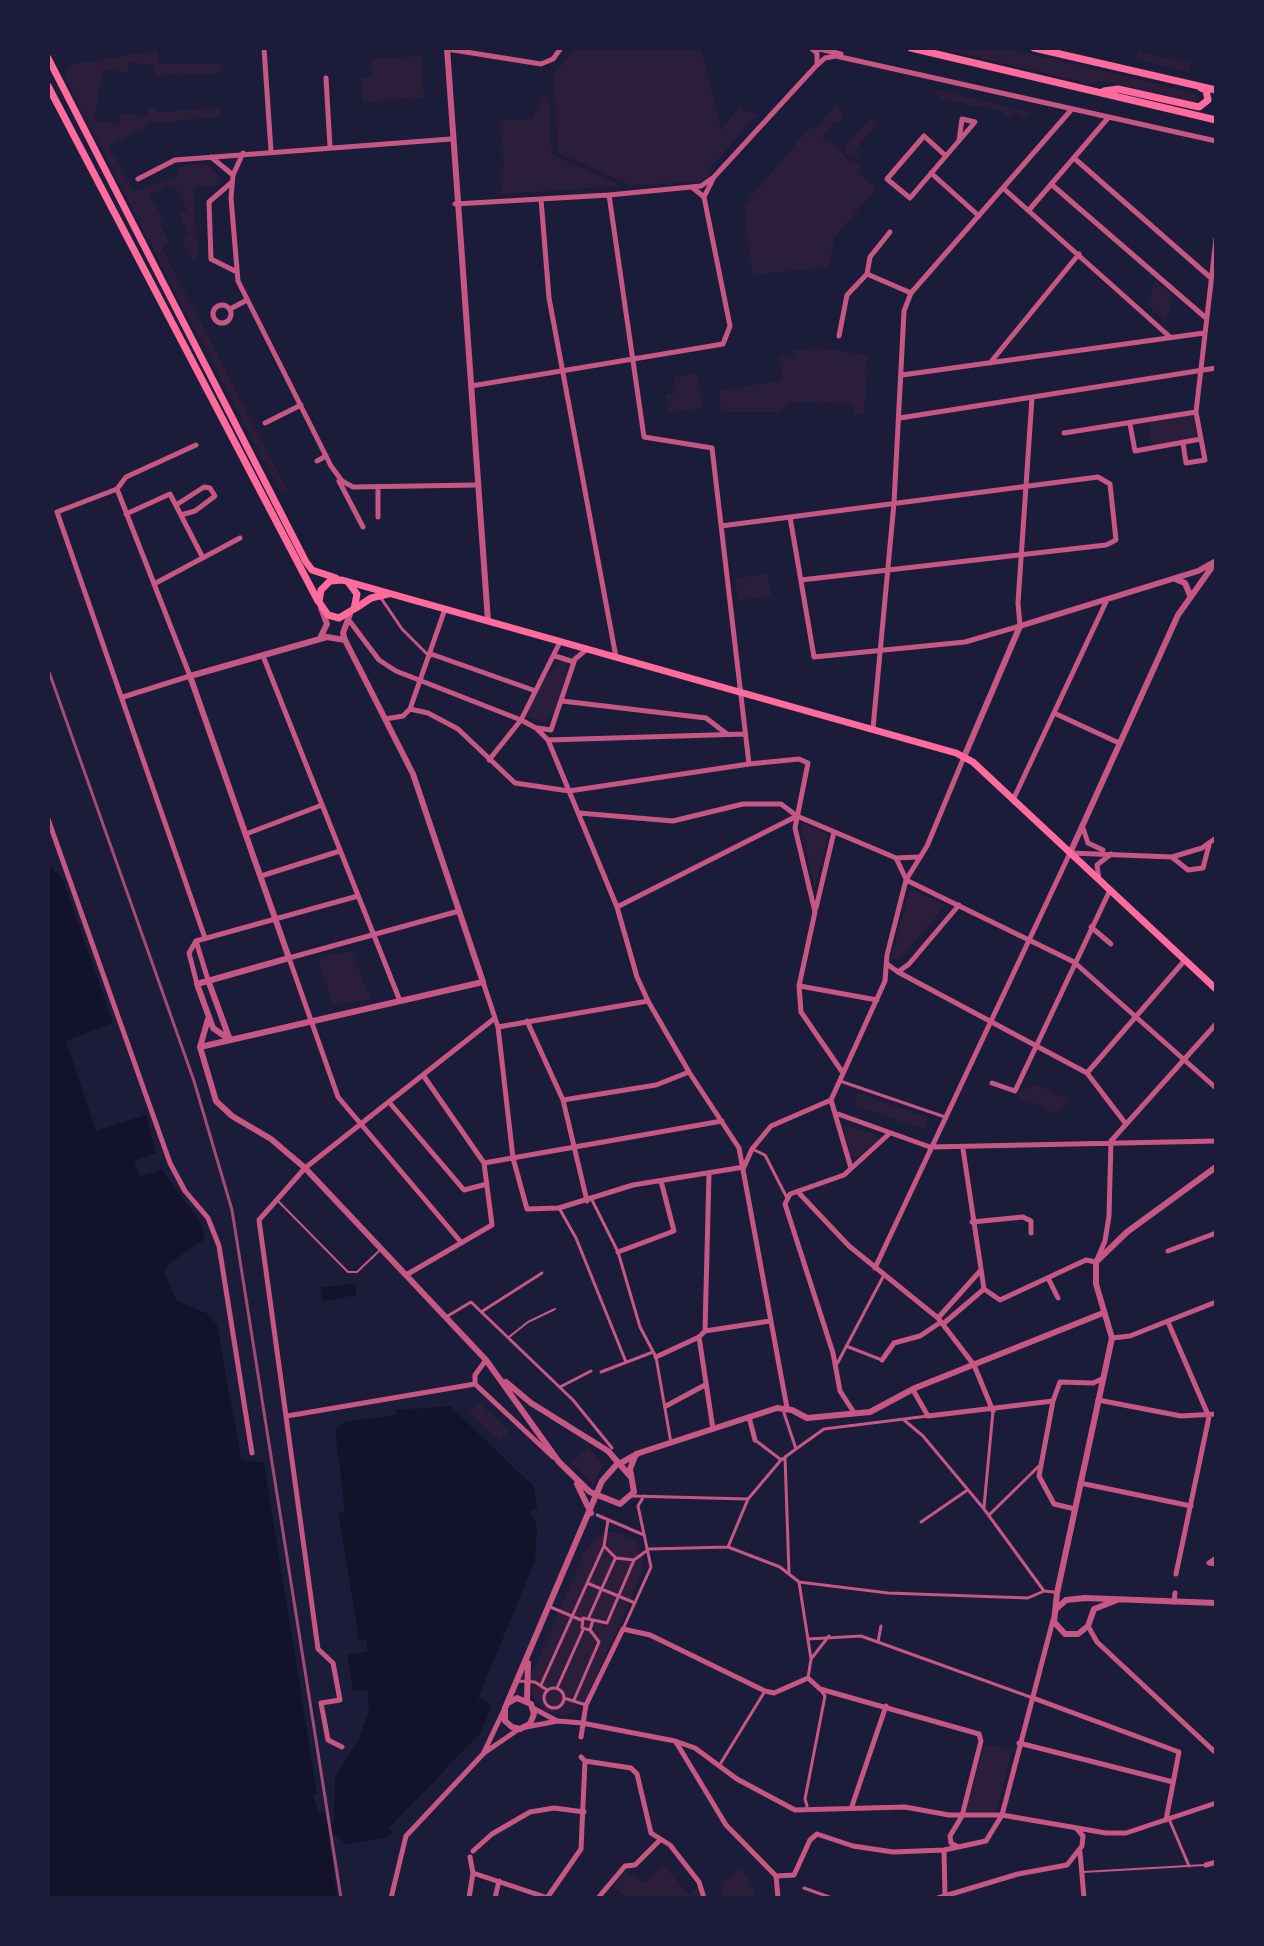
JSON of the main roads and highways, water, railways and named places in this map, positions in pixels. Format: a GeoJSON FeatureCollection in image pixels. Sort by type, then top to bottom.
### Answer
{"type":"FeatureCollection","features":[{"type":"Feature","properties":{"kind":"main road"},"geometry":{"type":"LineString","coordinates":[[911,48],[1216,120]]}},
{"type":"Feature","properties":{"kind":"main road"},"geometry":{"type":"LineString","coordinates":[[1034,48],[1216,90]]}},
{"type":"Feature","properties":{"kind":"main road"},"geometry":{"type":"LineString","coordinates":[[48,58],[306,562],[322,575],[873,728],[964,757],[1216,989]]}},
{"type":"Feature","properties":{"kind":"main road"},"geometry":{"type":"LineString","coordinates":[[48,86],[319,604],[333,618],[351,614],[379,595],[392,594]]}},
{"type":"Feature","properties":{"kind":"main road"},"geometry":{"type":"LineString","coordinates":[[1098,92],[1118,89],[1199,107],[1208,95],[1196,86]]}},
{"type":"Feature","properties":{"kind":"main road"},"geometry":{"type":"LineString","coordinates":[[319,604],[324,584],[345,581]]}},
{"type":"Feature","properties":{"kind":"main road"},"geometry":{"type":"LineString","coordinates":[[345,581],[357,594],[351,614]]}},
{"type":"Feature","properties":{"kind":"railway"},"geometry":{"type":"LineString","coordinates":[[48,669],[194,1081],[232,1210],[341,1898]]}}]}
